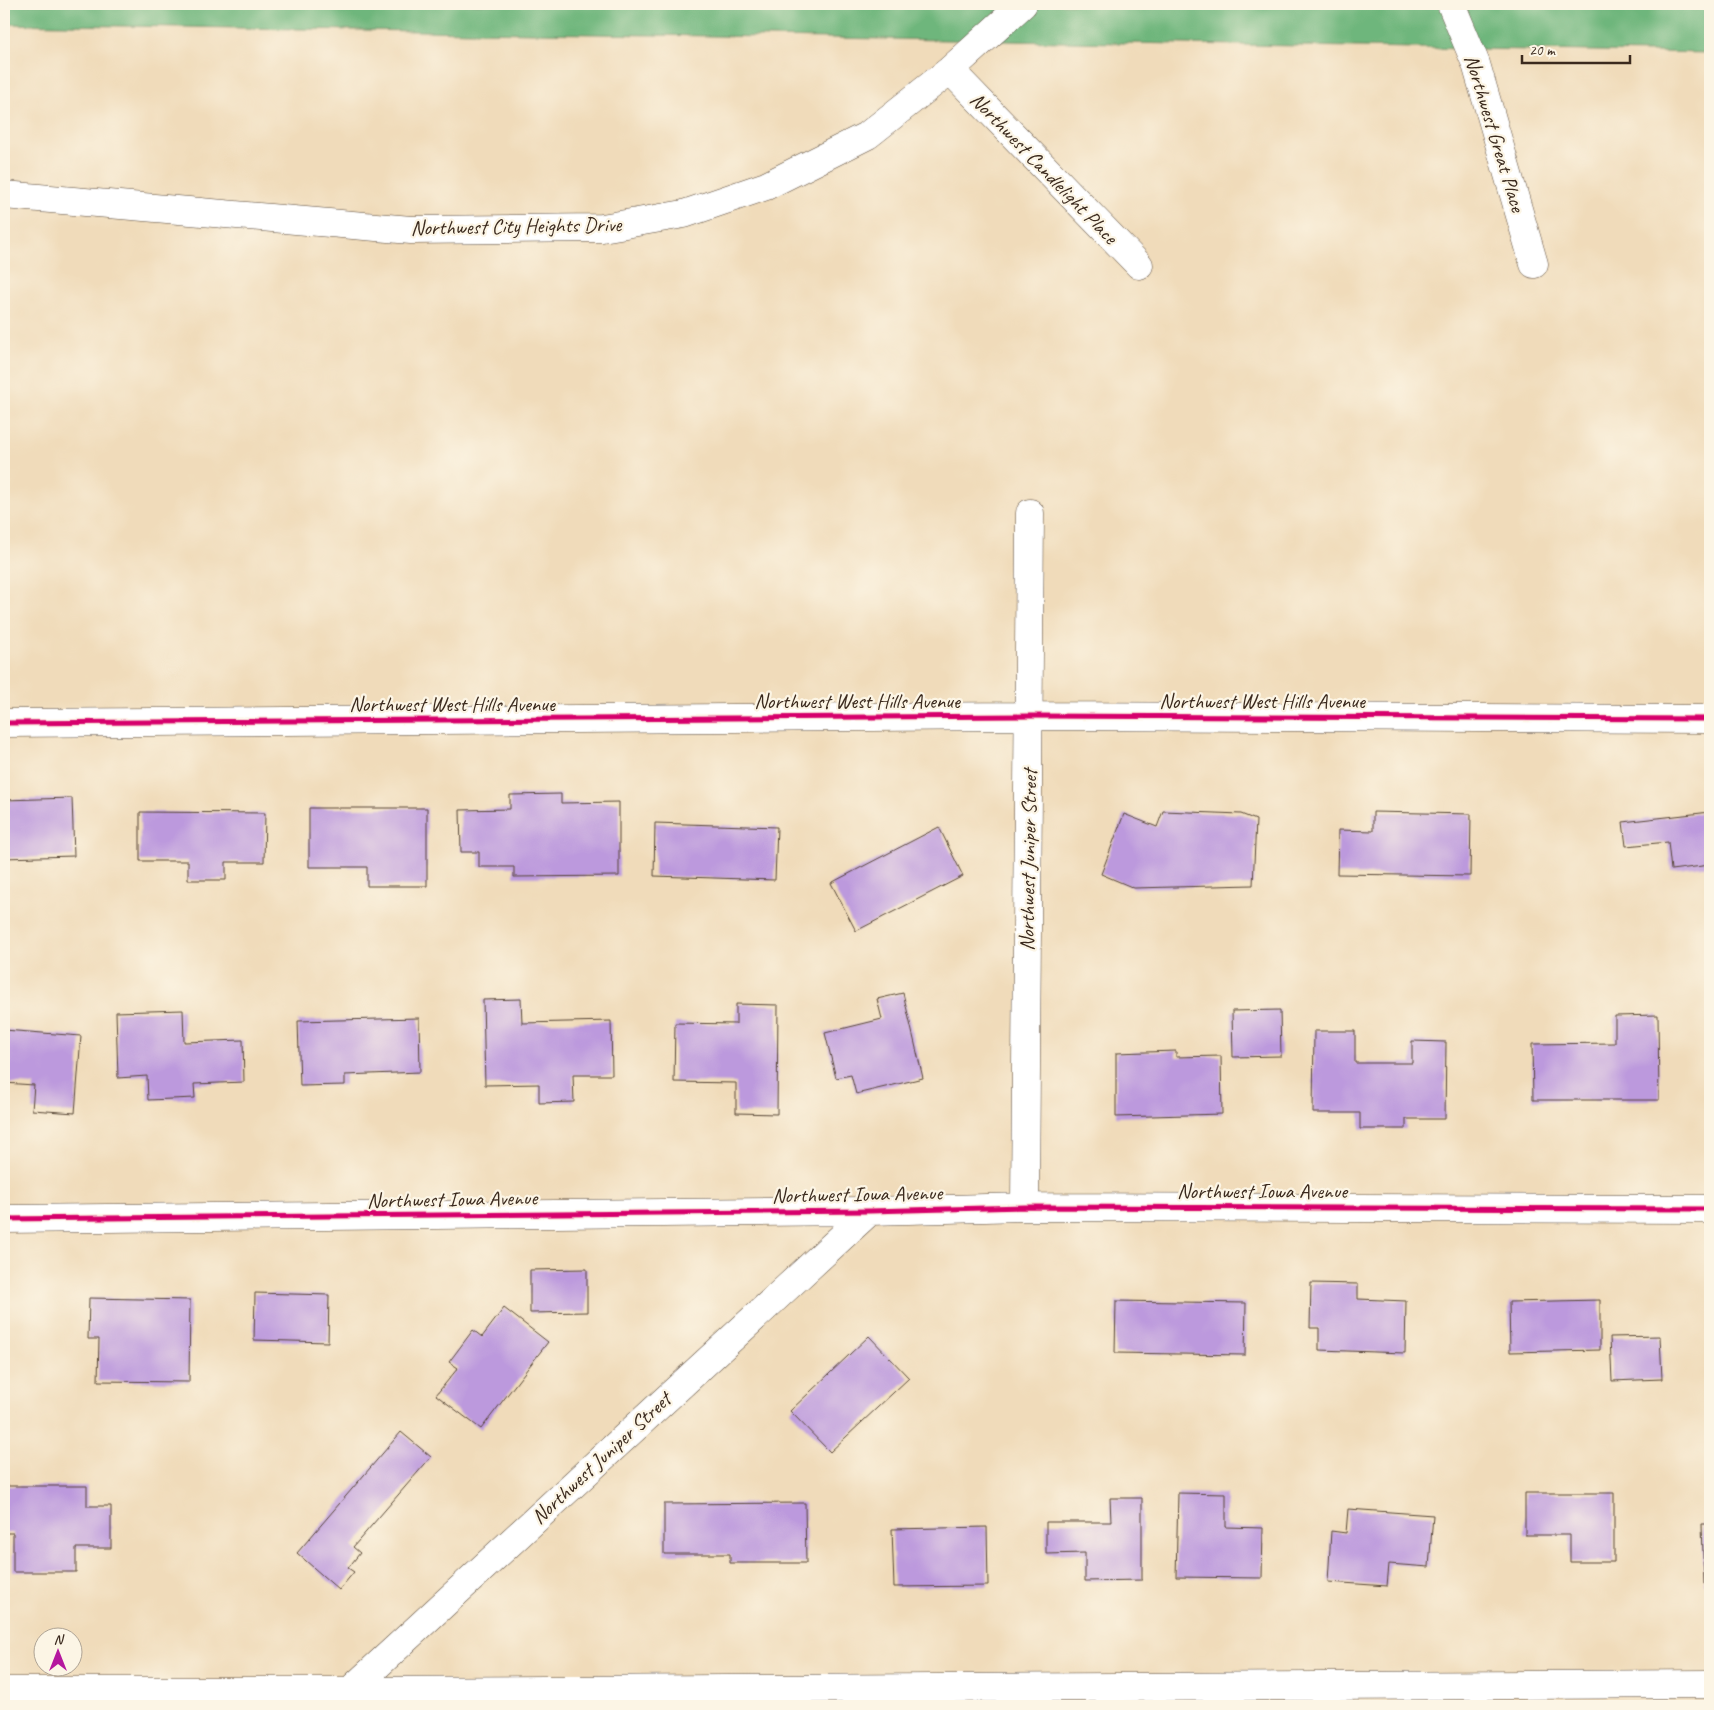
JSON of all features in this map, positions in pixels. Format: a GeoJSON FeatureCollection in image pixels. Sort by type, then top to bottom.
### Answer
{"type":"FeatureCollection","features":[{"type":"Feature","properties":{"kind":"street","name":"Northwest City Heights Drive"},"geometry":{"type":"LineString","coordinates":[[4,195],[411,230],[602,228],[684,214],[766,186],[868,135],[950,70],[1023,4]]}},
{"type":"Feature","properties":{"kind":"street","name":"Northwest Great Place"},"geometry":{"type":"LineString","coordinates":[[1451,4],[1476,64],[1534,264]]}},
{"type":"Feature","properties":{"kind":"street","name":"Northwest Candlelight Place"},"geometry":{"type":"LineString","coordinates":[[950,70],[1139,266]]}},
{"type":"Feature","properties":{"kind":"street","name":"Northwest Juniper Street"},"geometry":{"type":"LineString","coordinates":[[1025,1207],[1030,513]]}},
{"type":"Feature","properties":{"kind":"street","name":"Northwest West Hills Avenue"},"geometry":{"type":"LineString","coordinates":[[4,723],[1029,716],[1710,719]]}},
{"type":"Feature","properties":{"kind":"street","name":"Northwest Iowa Avenue"},"geometry":{"type":"LineString","coordinates":[[4,1219],[870,1211],[1025,1207],[1710,1209]]}},
{"type":"Feature","properties":{"kind":"street","name":"Northwest Juniper Street"},"geometry":{"type":"LineString","coordinates":[[341,1698],[870,1211]]}},
{"type":"Feature","properties":{"kind":"street"},"geometry":{"type":"LineString","coordinates":[[4,1691],[341,1698],[1710,1684]]}},
{"type":"Feature","properties":{"kind":"green space"},"geometry":{"type":"Polygon","coordinates":[[[4,4],[1710,4],[1710,53],[4,24],[4,4]]]}},
{"type":"Feature","properties":{"kind":"building"},"geometry":{"type":"Polygon","coordinates":[[[561,794],[561,803],[619,802],[619,876],[514,877],[514,867],[479,867],[479,852],[461,852],[460,810],[510,809],[510,795],[561,794]]]}},
{"type":"Feature","properties":{"kind":"building"},"geometry":{"type":"Polygon","coordinates":[[[72,798],[74,856],[4,858],[4,800],[72,798]]]}},
{"type":"Feature","properties":{"kind":"building"},"geometry":{"type":"Polygon","coordinates":[[[309,808],[427,808],[427,886],[367,886],[367,867],[309,867],[309,808]]]}},
{"type":"Feature","properties":{"kind":"building"},"geometry":{"type":"Polygon","coordinates":[[[1163,811],[1241,814],[1256,820],[1253,885],[1134,888],[1101,874],[1124,814],[1157,827],[1163,811]]]}},
{"type":"Feature","properties":{"kind":"building"},"geometry":{"type":"Polygon","coordinates":[[[140,812],[265,813],[264,862],[226,862],[226,880],[188,880],[188,861],[140,861],[140,812]]]}},
{"type":"Feature","properties":{"kind":"building"},"geometry":{"type":"Polygon","coordinates":[[[1373,812],[1471,814],[1470,876],[1337,874],[1338,830],[1373,831],[1373,812]]]}},
{"type":"Feature","properties":{"kind":"building"},"geometry":{"type":"Polygon","coordinates":[[[1710,812],[1710,865],[1671,870],[1668,842],[1626,846],[1623,822],[1710,812]]]}},
{"type":"Feature","properties":{"kind":"building"},"geometry":{"type":"Polygon","coordinates":[[[655,823],[777,827],[775,880],[654,876],[655,823]]]}},
{"type":"Feature","properties":{"kind":"building"},"geometry":{"type":"Polygon","coordinates":[[[939,827],[963,876],[856,931],[831,883],[939,827]]]}},
{"type":"Feature","properties":{"kind":"building"},"geometry":{"type":"Polygon","coordinates":[[[903,993],[923,1078],[856,1094],[851,1075],[836,1078],[825,1033],[882,1019],[877,999],[903,993]]]}},
{"type":"Feature","properties":{"kind":"building"},"geometry":{"type":"Polygon","coordinates":[[[521,999],[522,1023],[611,1021],[612,1075],[573,1075],[574,1102],[539,1103],[539,1084],[485,1085],[483,1000],[521,999]]]}},
{"type":"Feature","properties":{"kind":"building"},"geometry":{"type":"Polygon","coordinates":[[[736,1004],[778,1005],[777,1114],[736,1113],[736,1083],[674,1082],[675,1023],[736,1024],[736,1004]]]}},
{"type":"Feature","properties":{"kind":"building"},"geometry":{"type":"Polygon","coordinates":[[[183,1010],[184,1042],[243,1040],[244,1082],[194,1084],[195,1098],[148,1100],[147,1076],[118,1078],[116,1012],[183,1010]]]}},
{"type":"Feature","properties":{"kind":"building"},"geometry":{"type":"Polygon","coordinates":[[[1280,1010],[1281,1056],[1233,1057],[1232,1011],[1280,1010]]]}},
{"type":"Feature","properties":{"kind":"building"},"geometry":{"type":"Polygon","coordinates":[[[1658,1015],[1659,1100],[1533,1100],[1532,1044],[1615,1043],[1615,1016],[1658,1015]]]}},
{"type":"Feature","properties":{"kind":"building"},"geometry":{"type":"Polygon","coordinates":[[[419,1018],[420,1072],[345,1075],[345,1085],[300,1086],[298,1021],[419,1018]]]}},
{"type":"Feature","properties":{"kind":"building"},"geometry":{"type":"Polygon","coordinates":[[[4,1030],[81,1036],[75,1113],[32,1110],[34,1085],[4,1083],[4,1030]]]}},
{"type":"Feature","properties":{"kind":"building"},"geometry":{"type":"Polygon","coordinates":[[[1314,1031],[1355,1031],[1355,1063],[1412,1063],[1412,1041],[1446,1042],[1445,1119],[1406,1119],[1406,1129],[1360,1129],[1360,1113],[1313,1113],[1314,1031]]]}},
{"type":"Feature","properties":{"kind":"building"},"geometry":{"type":"Polygon","coordinates":[[[1176,1051],[1176,1057],[1221,1056],[1222,1114],[1116,1117],[1116,1053],[1176,1051]]]}},
{"type":"Feature","properties":{"kind":"building"},"geometry":{"type":"Polygon","coordinates":[[[587,1269],[587,1312],[530,1313],[530,1270],[587,1269]]]}},
{"type":"Feature","properties":{"kind":"building"},"geometry":{"type":"Polygon","coordinates":[[[1311,1283],[1358,1284],[1358,1299],[1406,1301],[1405,1353],[1319,1350],[1319,1328],[1310,1328],[1311,1283]]]}},
{"type":"Feature","properties":{"kind":"building"},"geometry":{"type":"Polygon","coordinates":[[[255,1293],[329,1295],[328,1342],[254,1340],[255,1293]]]}},
{"type":"Feature","properties":{"kind":"building"},"geometry":{"type":"Polygon","coordinates":[[[89,1298],[190,1300],[189,1382],[98,1381],[99,1339],[88,1339],[89,1298]]]}},
{"type":"Feature","properties":{"kind":"building"},"geometry":{"type":"Polygon","coordinates":[[[1600,1300],[1600,1350],[1510,1352],[1509,1302],[1600,1300]]]}},
{"type":"Feature","properties":{"kind":"building"},"geometry":{"type":"Polygon","coordinates":[[[1116,1301],[1246,1303],[1245,1355],[1115,1353],[1116,1301]]]}},
{"type":"Feature","properties":{"kind":"building"},"geometry":{"type":"Polygon","coordinates":[[[504,1308],[548,1342],[481,1429],[436,1395],[458,1368],[449,1362],[473,1330],[482,1337],[504,1308]]]}},
{"type":"Feature","properties":{"kind":"building"},"geometry":{"type":"Polygon","coordinates":[[[869,1336],[909,1378],[830,1452],[790,1411],[869,1336]]]}},
{"type":"Feature","properties":{"kind":"building"},"geometry":{"type":"Polygon","coordinates":[[[1660,1336],[1662,1379],[1612,1381],[1610,1337],[1660,1336]]]}},
{"type":"Feature","properties":{"kind":"building"},"geometry":{"type":"Polygon","coordinates":[[[401,1432],[431,1457],[353,1547],[360,1553],[348,1568],[354,1572],[339,1590],[297,1553],[401,1432]]]}},
{"type":"Feature","properties":{"kind":"building"},"geometry":{"type":"Polygon","coordinates":[[[4,1486],[87,1486],[87,1506],[111,1506],[111,1548],[76,1548],[76,1572],[13,1572],[13,1533],[4,1533],[4,1486]]]}},
{"type":"Feature","properties":{"kind":"building"},"geometry":{"type":"Polygon","coordinates":[[[1178,1493],[1226,1494],[1226,1527],[1263,1528],[1262,1578],[1176,1577],[1178,1493]]]}},
{"type":"Feature","properties":{"kind":"building"},"geometry":{"type":"Polygon","coordinates":[[[1525,1493],[1614,1493],[1614,1562],[1570,1562],[1570,1535],[1525,1535],[1525,1493]]]}},
{"type":"Feature","properties":{"kind":"building"},"geometry":{"type":"Polygon","coordinates":[[[1110,1498],[1142,1498],[1142,1580],[1085,1581],[1085,1553],[1046,1554],[1046,1522],[1111,1522],[1110,1498]]]}},
{"type":"Feature","properties":{"kind":"building"},"geometry":{"type":"Polygon","coordinates":[[[805,1503],[806,1563],[730,1563],[730,1554],[664,1554],[664,1504],[805,1503]]]}},
{"type":"Feature","properties":{"kind":"building"},"geometry":{"type":"Polygon","coordinates":[[[1348,1509],[1433,1515],[1429,1567],[1389,1564],[1387,1586],[1328,1582],[1331,1531],[1346,1533],[1348,1509]]]}},
{"type":"Feature","properties":{"kind":"building"},"geometry":{"type":"Polygon","coordinates":[[[1702,1524],[1710,1524],[1710,1584],[1704,1584],[1702,1524]]]}},
{"type":"Feature","properties":{"kind":"building"},"geometry":{"type":"Polygon","coordinates":[[[987,1527],[988,1586],[894,1587],[892,1529],[987,1527]]]}},
{"type":"Feature","properties":{"kind":"cycle path"},"geometry":{"type":"LineString","coordinates":[[4,723],[1029,716],[1710,719]]}},
{"type":"Feature","properties":{"kind":"cycle path"},"geometry":{"type":"LineString","coordinates":[[4,1219],[870,1211],[1025,1207],[1710,1209]]}}]}
